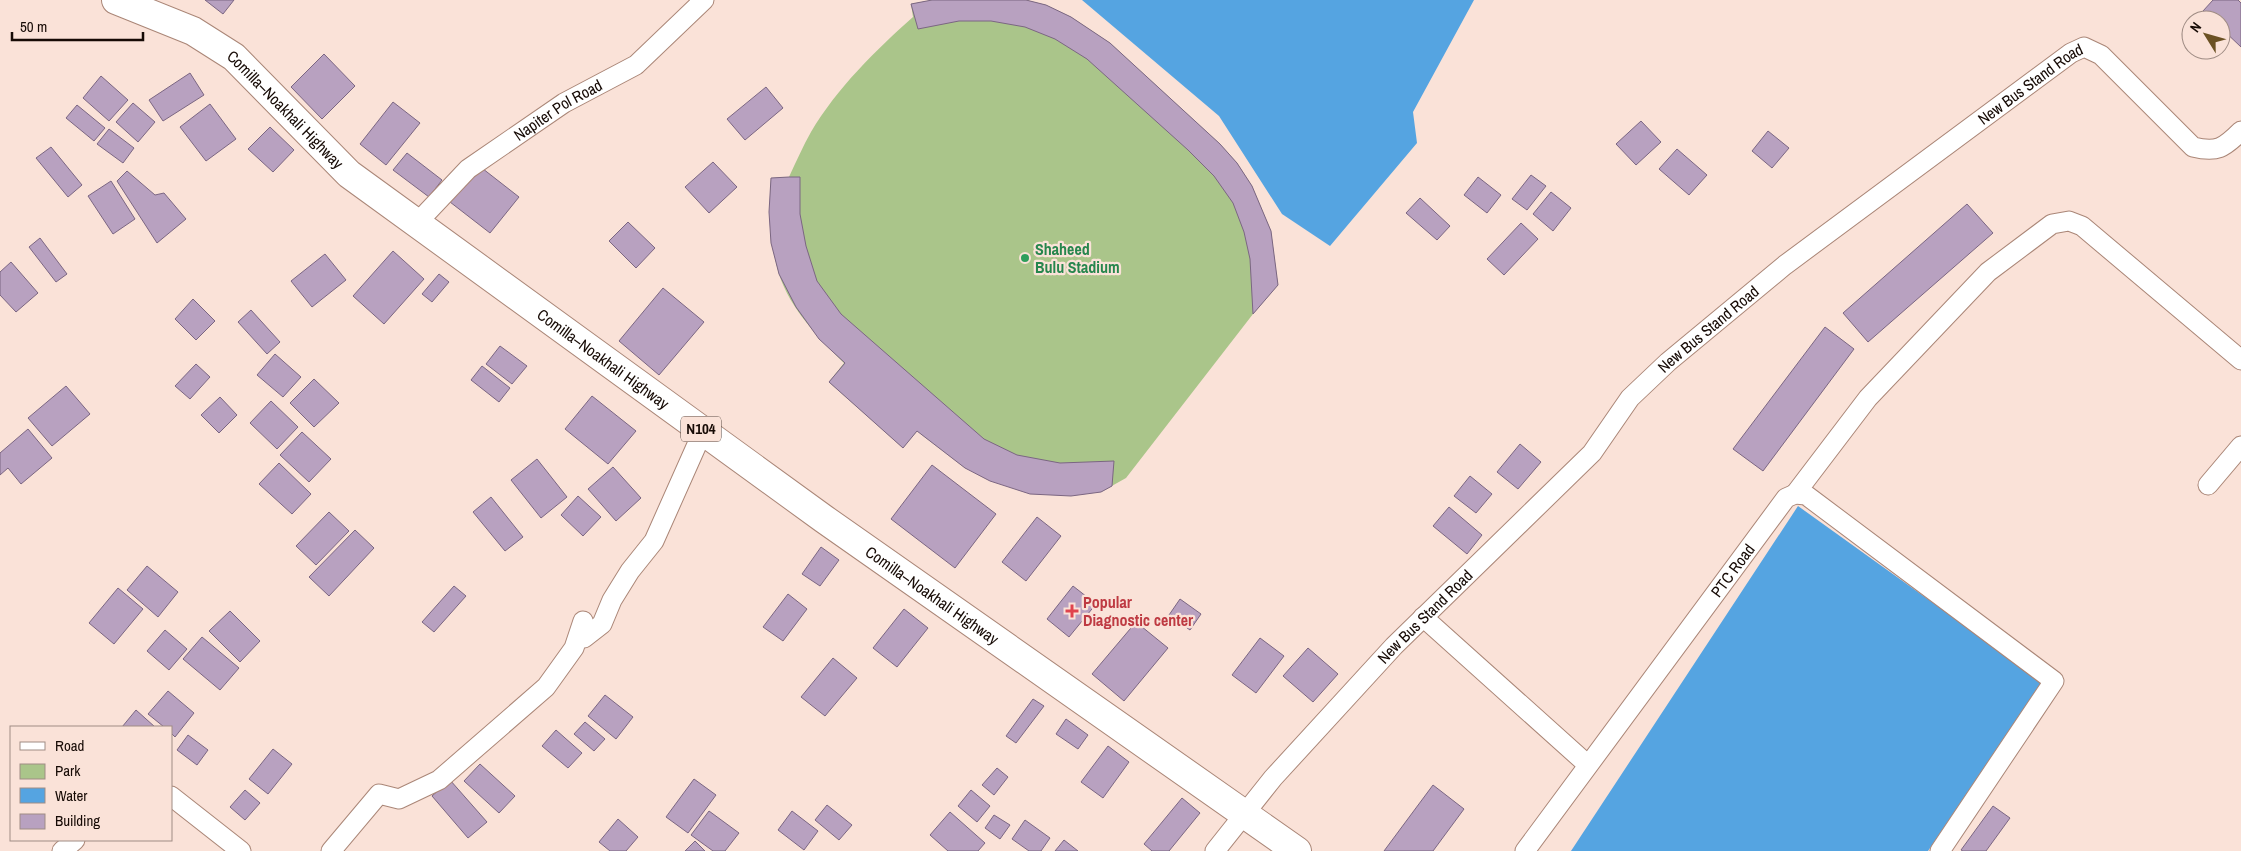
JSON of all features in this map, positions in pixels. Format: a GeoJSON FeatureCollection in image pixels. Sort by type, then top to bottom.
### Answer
{"type":"FeatureCollection","features":[{"type":"Feature","properties":{"kind":"highway","name":"Comilla–Noakhali Highway"},"geometry":{"type":"LineString","coordinates":[[116,0],[193,31],[234,57],[349,174],[840,530],[1297,851]]}},
{"type":"Feature","properties":{"kind":"street","name":"Napiter Pol Road"},"geometry":{"type":"LineString","coordinates":[[416,223],[468,169],[564,103],[636,64],[704,0]]}},
{"type":"Feature","properties":{"kind":"street","name":"New Bus Stand Road"},"geometry":{"type":"LineString","coordinates":[[1215,851],[1273,778],[1394,646],[1592,453],[1630,398],[1668,362],[1784,266],[2071,53],[2084,47],[2101,55],[2193,146],[2206,150],[2226,146],[2241,131]]}},
{"type":"Feature","properties":{"kind":"street","name":"PTC Road"},"geometry":{"type":"LineString","coordinates":[[1525,851],[1786,498],[1795,494],[1868,398],[1982,279],[2052,224],[2069,221],[2082,226],[2241,360]]}},
{"type":"Feature","properties":{"kind":"street"},"geometry":{"type":"LineString","coordinates":[[331,851],[379,794],[400,799],[439,780],[546,687],[574,648],[583,622],[584,638],[602,624],[612,600],[630,571],[654,541],[703,431]]}},
{"type":"Feature","properties":{"kind":"street"},"geometry":{"type":"LineString","coordinates":[[2208,485],[2241,446]]}},
{"type":"Feature","properties":{"kind":"street"},"geometry":{"type":"LineString","coordinates":[[1795,494],[1806,495],[1997,636],[2054,681],[1940,851]]}},
{"type":"Feature","properties":{"kind":"street"},"geometry":{"type":"LineString","coordinates":[[1423,618],[1588,765]]}},
{"type":"Feature","properties":{"kind":"street"},"geometry":{"type":"LineString","coordinates":[[172,797],[241,851]]}},
{"type":"Feature","properties":{"kind":"street"},"geometry":{"type":"LineString","coordinates":[[62,851],[74,841]]}},
{"type":"Feature","properties":{"kind":"green space","name":"Shaheed Bulu Stadium"},"geometry":{"type":"Polygon","coordinates":[[[932,0],[1026,0],[1046,5],[1071,17],[1110,43],[1220,144],[1237,163],[1252,186],[1271,231],[1278,285],[1253,314],[1126,478],[1101,492],[965,468],[917,431],[903,448],[829,382],[844,363],[806,322],[790,299],[779,274],[771,226],[771,178],[789,177],[811,132],[833,100],[871,56],[913,17],[911,4],[932,0]]]}},
{"type":"Feature","properties":{"kind":"water"},"geometry":{"type":"Polygon","coordinates":[[[1082,0],[1474,0],[1413,112],[1417,143],[1330,246],[1282,214],[1219,116],[1082,0]]]}},
{"type":"Feature","properties":{"kind":"water"},"geometry":{"type":"Polygon","coordinates":[[[1798,506],[2042,681],[1928,851],[1571,851],[1798,506]]]}},
{"type":"Feature","properties":{"kind":"building"},"geometry":{"type":"Polygon","coordinates":[[[205,0],[234,0],[223,14],[205,0]]]}},
{"type":"Feature","properties":{"kind":"building"},"geometry":{"type":"Polygon","coordinates":[[[932,0],[1026,0],[1046,5],[1071,17],[1110,43],[1220,144],[1237,163],[1252,186],[1271,231],[1278,285],[1253,314],[1250,259],[1244,232],[1233,203],[1214,176],[1188,150],[1087,59],[1055,39],[1025,27],[991,21],[959,21],[918,29],[911,4],[932,0]]]}},
{"type":"Feature","properties":{"kind":"building"},"geometry":{"type":"Polygon","coordinates":[[[2213,0],[2238,0],[2241,3],[2241,47],[2231,38],[2231,10],[2204,10],[2213,0]]]}},
{"type":"Feature","properties":{"kind":"building"},"geometry":{"type":"Polygon","coordinates":[[[324,54],[355,86],[322,119],[291,87],[324,54]]]}},
{"type":"Feature","properties":{"kind":"building"},"geometry":{"type":"Polygon","coordinates":[[[190,73],[204,95],[163,121],[149,100],[190,73]]]}},
{"type":"Feature","properties":{"kind":"building"},"geometry":{"type":"Polygon","coordinates":[[[101,76],[128,100],[109,121],[83,98],[101,76]]]}},
{"type":"Feature","properties":{"kind":"building"},"geometry":{"type":"Polygon","coordinates":[[[766,87],[783,108],[745,140],[727,119],[766,87]]]}},
{"type":"Feature","properties":{"kind":"building"},"geometry":{"type":"Polygon","coordinates":[[[393,102],[420,123],[386,165],[360,144],[393,102]]]}},
{"type":"Feature","properties":{"kind":"building"},"geometry":{"type":"Polygon","coordinates":[[[133,103],[155,122],[138,142],[116,122],[133,103]]]}},
{"type":"Feature","properties":{"kind":"building"},"geometry":{"type":"Polygon","coordinates":[[[210,104],[236,139],[206,161],[180,127],[210,104]]]}},
{"type":"Feature","properties":{"kind":"building"},"geometry":{"type":"Polygon","coordinates":[[[77,105],[105,128],[94,141],[66,118],[77,105]]]}},
{"type":"Feature","properties":{"kind":"building"},"geometry":{"type":"Polygon","coordinates":[[[1641,121],[1661,142],[1636,165],[1616,144],[1641,121]]]}},
{"type":"Feature","properties":{"kind":"building"},"geometry":{"type":"Polygon","coordinates":[[[270,127],[294,150],[273,172],[248,149],[270,127]]]}},
{"type":"Feature","properties":{"kind":"building"},"geometry":{"type":"Polygon","coordinates":[[[109,129],[134,148],[123,163],[97,144],[109,129]]]}},
{"type":"Feature","properties":{"kind":"building"},"geometry":{"type":"Polygon","coordinates":[[[1768,131],[1789,148],[1772,168],[1752,151],[1768,131]]]}},
{"type":"Feature","properties":{"kind":"building"},"geometry":{"type":"Polygon","coordinates":[[[51,147],[82,185],[68,197],[36,158],[51,147]]]}},
{"type":"Feature","properties":{"kind":"building"},"geometry":{"type":"Polygon","coordinates":[[[1677,149],[1707,175],[1689,195],[1659,169],[1677,149]]]}},
{"type":"Feature","properties":{"kind":"building"},"geometry":{"type":"Polygon","coordinates":[[[407,153],[442,180],[429,197],[393,170],[407,153]]]}},
{"type":"Feature","properties":{"kind":"building"},"geometry":{"type":"Polygon","coordinates":[[[713,162],[737,187],[709,213],[685,187],[713,162]]]}},
{"type":"Feature","properties":{"kind":"building"},"geometry":{"type":"Polygon","coordinates":[[[478,165],[519,197],[490,233],[450,202],[478,165]]]}},
{"type":"Feature","properties":{"kind":"building"},"geometry":{"type":"Polygon","coordinates":[[[127,171],[155,195],[164,193],[186,219],[157,243],[117,181],[127,171]]]}},
{"type":"Feature","properties":{"kind":"building"},"geometry":{"type":"Polygon","coordinates":[[[1531,175],[1546,186],[1527,210],[1512,199],[1531,175]]]}},
{"type":"Feature","properties":{"kind":"building"},"geometry":{"type":"Polygon","coordinates":[[[800,177],[800,214],[806,246],[817,281],[841,314],[984,439],[1017,455],[1060,463],[1114,461],[1112,486],[1101,492],[1071,496],[1030,494],[990,481],[965,468],[917,431],[903,448],[829,382],[845,363],[819,339],[796,307],[779,274],[771,243],[769,212],[771,178],[800,177]]]}},
{"type":"Feature","properties":{"kind":"building"},"geometry":{"type":"Polygon","coordinates":[[[1478,177],[1501,195],[1487,213],[1464,195],[1478,177]]]}},
{"type":"Feature","properties":{"kind":"building"},"geometry":{"type":"Polygon","coordinates":[[[111,181],[135,219],[113,234],[88,196],[111,181]]]}},
{"type":"Feature","properties":{"kind":"building"},"geometry":{"type":"Polygon","coordinates":[[[1551,192],[1571,208],[1553,231],[1533,214],[1551,192]]]}},
{"type":"Feature","properties":{"kind":"building"},"geometry":{"type":"Polygon","coordinates":[[[1420,198],[1450,226],[1437,240],[1406,213],[1420,198]]]}},
{"type":"Feature","properties":{"kind":"building"},"geometry":{"type":"Polygon","coordinates":[[[1967,204],[1993,233],[1868,342],[1843,313],[1967,204]]]}},
{"type":"Feature","properties":{"kind":"building"},"geometry":{"type":"Polygon","coordinates":[[[628,222],[655,248],[636,268],[609,241],[628,222]]]}},
{"type":"Feature","properties":{"kind":"building"},"geometry":{"type":"Polygon","coordinates":[[[1521,223],[1538,239],[1504,275],[1487,259],[1521,223]]]}},
{"type":"Feature","properties":{"kind":"building"},"geometry":{"type":"Polygon","coordinates":[[[40,238],[67,274],[56,282],[29,247],[40,238]]]}},
{"type":"Feature","properties":{"kind":"building"},"geometry":{"type":"Polygon","coordinates":[[[393,251],[424,279],[384,324],[353,296],[393,251]]]}},
{"type":"Feature","properties":{"kind":"building"},"geometry":{"type":"Polygon","coordinates":[[[325,254],[346,280],[312,307],[291,281],[325,254]]]}},
{"type":"Feature","properties":{"kind":"building"},"geometry":{"type":"Polygon","coordinates":[[[11,262],[38,293],[16,312],[0,295],[0,272],[11,262]]]}},
{"type":"Feature","properties":{"kind":"building"},"geometry":{"type":"Polygon","coordinates":[[[439,274],[449,282],[432,302],[422,294],[439,274]]]}},
{"type":"Feature","properties":{"kind":"building"},"geometry":{"type":"Polygon","coordinates":[[[663,288],[704,322],[659,375],[619,341],[663,288]]]}},
{"type":"Feature","properties":{"kind":"building"},"geometry":{"type":"Polygon","coordinates":[[[193,299],[215,321],[196,340],[175,319],[193,299]]]}},
{"type":"Feature","properties":{"kind":"building"},"geometry":{"type":"Polygon","coordinates":[[[251,310],[280,342],[267,354],[238,322],[251,310]]]}},
{"type":"Feature","properties":{"kind":"building"},"geometry":{"type":"Polygon","coordinates":[[[1825,327],[1854,349],[1763,471],[1733,449],[1825,327]]]}},
{"type":"Feature","properties":{"kind":"building"},"geometry":{"type":"Polygon","coordinates":[[[500,346],[527,366],[512,384],[486,364],[500,346]]]}},
{"type":"Feature","properties":{"kind":"building"},"geometry":{"type":"Polygon","coordinates":[[[275,354],[301,377],[283,397],[257,375],[275,354]]]}},
{"type":"Feature","properties":{"kind":"building"},"geometry":{"type":"Polygon","coordinates":[[[196,364],[210,377],[190,399],[175,386],[196,364]]]}},
{"type":"Feature","properties":{"kind":"building"},"geometry":{"type":"Polygon","coordinates":[[[482,366],[510,388],[499,402],[471,380],[482,366]]]}},
{"type":"Feature","properties":{"kind":"building"},"geometry":{"type":"Polygon","coordinates":[[[314,379],[339,403],[314,427],[290,403],[314,379]]]}},
{"type":"Feature","properties":{"kind":"building"},"geometry":{"type":"Polygon","coordinates":[[[66,386],[90,414],[52,446],[28,418],[66,386]]]}},
{"type":"Feature","properties":{"kind":"building"},"geometry":{"type":"Polygon","coordinates":[[[592,396],[636,431],[608,464],[565,429],[592,396]]]}},
{"type":"Feature","properties":{"kind":"building"},"geometry":{"type":"Polygon","coordinates":[[[220,397],[237,415],[219,433],[201,415],[220,397]]]}},
{"type":"Feature","properties":{"kind":"building"},"geometry":{"type":"Polygon","coordinates":[[[271,401],[298,427],[277,449],[250,423],[271,401]]]}},
{"type":"Feature","properties":{"kind":"building"},"geometry":{"type":"Polygon","coordinates":[[[28,429],[52,458],[21,484],[8,468],[0,475],[0,453],[28,429]]]}},
{"type":"Feature","properties":{"kind":"building"},"geometry":{"type":"Polygon","coordinates":[[[302,432],[331,459],[309,482],[280,455],[302,432]]]}},
{"type":"Feature","properties":{"kind":"building"},"geometry":{"type":"Polygon","coordinates":[[[1520,444],[1541,462],[1518,489],[1497,472],[1520,444]]]}},
{"type":"Feature","properties":{"kind":"building"},"geometry":{"type":"Polygon","coordinates":[[[537,459],[567,497],[541,518],[511,480],[537,459]]]}},
{"type":"Feature","properties":{"kind":"building"},"geometry":{"type":"Polygon","coordinates":[[[279,463],[311,494],[292,514],[259,484],[279,463]]]}},
{"type":"Feature","properties":{"kind":"building"},"geometry":{"type":"Polygon","coordinates":[[[932,465],[996,514],[955,568],[891,519],[932,465]]]}},
{"type":"Feature","properties":{"kind":"building"},"geometry":{"type":"Polygon","coordinates":[[[613,467],[641,498],[616,521],[588,489],[613,467]]]}},
{"type":"Feature","properties":{"kind":"building"},"geometry":{"type":"Polygon","coordinates":[[[1470,476],[1492,494],[1476,513],[1454,496],[1470,476]]]}},
{"type":"Feature","properties":{"kind":"building"},"geometry":{"type":"Polygon","coordinates":[[[578,496],[601,517],[583,536],[561,515],[578,496]]]}},
{"type":"Feature","properties":{"kind":"building"},"geometry":{"type":"Polygon","coordinates":[[[491,497],[523,537],[505,551],[473,512],[491,497]]]}},
{"type":"Feature","properties":{"kind":"building"},"geometry":{"type":"Polygon","coordinates":[[[1449,507],[1482,535],[1467,554],[1433,526],[1449,507]]]}},
{"type":"Feature","properties":{"kind":"building"},"geometry":{"type":"Polygon","coordinates":[[[329,512],[349,531],[316,565],[296,546],[329,512]]]}},
{"type":"Feature","properties":{"kind":"building"},"geometry":{"type":"Polygon","coordinates":[[[1037,517],[1061,536],[1026,581],[1002,562],[1037,517]]]}},
{"type":"Feature","properties":{"kind":"building"},"geometry":{"type":"Polygon","coordinates":[[[355,530],[374,548],[329,596],[309,577],[355,530]]]}},
{"type":"Feature","properties":{"kind":"building"},"geometry":{"type":"Polygon","coordinates":[[[821,547],[839,560],[820,586],[802,574],[821,547]]]}},
{"type":"Feature","properties":{"kind":"building"},"geometry":{"type":"Polygon","coordinates":[[[147,566],[178,592],[158,617],[127,590],[147,566]]]}},
{"type":"Feature","properties":{"kind":"building"},"geometry":{"type":"Polygon","coordinates":[[[454,586],[466,596],[434,632],[422,622],[454,586]]]}},
{"type":"Feature","properties":{"kind":"building"},"geometry":{"type":"Polygon","coordinates":[[[1073,586],[1096,604],[1069,637],[1047,619],[1073,586]]]}},
{"type":"Feature","properties":{"kind":"building"},"geometry":{"type":"Polygon","coordinates":[[[118,588],[143,609],[114,644],[89,623],[118,588]]]}},
{"type":"Feature","properties":{"kind":"building"},"geometry":{"type":"Polygon","coordinates":[[[788,594],[807,609],[783,641],[763,627],[788,594]]]}},
{"type":"Feature","properties":{"kind":"building"},"geometry":{"type":"Polygon","coordinates":[[[1180,599],[1201,614],[1190,630],[1169,615],[1180,599]]]}},
{"type":"Feature","properties":{"kind":"building"},"geometry":{"type":"Polygon","coordinates":[[[904,609],[928,628],[897,667],[873,648],[904,609]]]}},
{"type":"Feature","properties":{"kind":"building"},"geometry":{"type":"Polygon","coordinates":[[[230,611],[260,641],[240,662],[209,631],[230,611]]]}},
{"type":"Feature","properties":{"kind":"building"},"geometry":{"type":"Polygon","coordinates":[[[1136,622],[1168,648],[1124,701],[1092,674],[1136,622]]]}},
{"type":"Feature","properties":{"kind":"building"},"geometry":{"type":"Polygon","coordinates":[[[165,630],[187,649],[169,670],[147,651],[165,630]]]}},
{"type":"Feature","properties":{"kind":"building"},"geometry":{"type":"Polygon","coordinates":[[[202,637],[239,668],[220,690],[183,659],[202,637]]]}},
{"type":"Feature","properties":{"kind":"building"},"geometry":{"type":"Polygon","coordinates":[[[1260,638],[1284,656],[1256,693],[1232,675],[1260,638]]]}},
{"type":"Feature","properties":{"kind":"building"},"geometry":{"type":"Polygon","coordinates":[[[1308,648],[1338,674],[1313,702],[1283,676],[1308,648]]]}},
{"type":"Feature","properties":{"kind":"building"},"geometry":{"type":"Polygon","coordinates":[[[833,658],[857,678],[825,716],[801,697],[833,658]]]}},
{"type":"Feature","properties":{"kind":"building"},"geometry":{"type":"Polygon","coordinates":[[[168,691],[194,713],[175,737],[172,734],[172,726],[163,726],[148,714],[168,691]]]}},
{"type":"Feature","properties":{"kind":"building"},"geometry":{"type":"Polygon","coordinates":[[[605,695],[633,717],[616,739],[588,716],[605,695]]]}},
{"type":"Feature","properties":{"kind":"building"},"geometry":{"type":"Polygon","coordinates":[[[1033,699],[1044,706],[1016,743],[1006,736],[1033,699]]]}},
{"type":"Feature","properties":{"kind":"building"},"geometry":{"type":"Polygon","coordinates":[[[136,710],[154,726],[123,726],[136,710]]]}},
{"type":"Feature","properties":{"kind":"building"},"geometry":{"type":"Polygon","coordinates":[[[1066,719],[1088,735],[1078,749],[1056,734],[1066,719]]]}},
{"type":"Feature","properties":{"kind":"building"},"geometry":{"type":"Polygon","coordinates":[[[585,722],[605,739],[594,751],[574,734],[585,722]]]}},
{"type":"Feature","properties":{"kind":"building"},"geometry":{"type":"Polygon","coordinates":[[[556,730],[582,753],[568,768],[542,746],[556,730]]]}},
{"type":"Feature","properties":{"kind":"building"},"geometry":{"type":"Polygon","coordinates":[[[188,735],[208,750],[197,765],[177,750],[188,735]]]}},
{"type":"Feature","properties":{"kind":"building"},"geometry":{"type":"Polygon","coordinates":[[[1108,746],[1129,762],[1103,798],[1081,782],[1108,746]]]}},
{"type":"Feature","properties":{"kind":"building"},"geometry":{"type":"Polygon","coordinates":[[[273,749],[292,764],[268,794],[249,779],[273,749]]]}},
{"type":"Feature","properties":{"kind":"building"},"geometry":{"type":"Polygon","coordinates":[[[480,764],[515,796],[499,813],[464,781],[480,764]]]}},
{"type":"Feature","properties":{"kind":"building"},"geometry":{"type":"Polygon","coordinates":[[[997,768],[1008,777],[994,795],[982,785],[997,768]]]}},
{"type":"Feature","properties":{"kind":"building"},"geometry":{"type":"Polygon","coordinates":[[[694,779],[716,795],[688,833],[666,817],[694,779]]]}},
{"type":"Feature","properties":{"kind":"building"},"geometry":{"type":"Polygon","coordinates":[[[450,780],[487,822],[468,838],[432,796],[450,780]]]}},
{"type":"Feature","properties":{"kind":"building"},"geometry":{"type":"Polygon","coordinates":[[[1433,785],[1464,809],[1433,851],[1384,851],[1433,785]]]}},
{"type":"Feature","properties":{"kind":"building"},"geometry":{"type":"Polygon","coordinates":[[[245,790],[260,803],[245,820],[230,807],[245,790]]]}},
{"type":"Feature","properties":{"kind":"building"},"geometry":{"type":"Polygon","coordinates":[[[971,790],[990,806],[977,822],[958,806],[971,790]]]}},
{"type":"Feature","properties":{"kind":"building"},"geometry":{"type":"Polygon","coordinates":[[[1182,798],[1200,813],[1169,851],[1152,851],[1144,844],[1182,798]]]}},
{"type":"Feature","properties":{"kind":"building"},"geometry":{"type":"Polygon","coordinates":[[[827,805],[852,825],[839,840],[815,820],[827,805]]]}},
{"type":"Feature","properties":{"kind":"building"},"geometry":{"type":"Polygon","coordinates":[[[1993,806],[2010,818],[1986,851],[1961,850],[1993,806]]]}},
{"type":"Feature","properties":{"kind":"building"},"geometry":{"type":"Polygon","coordinates":[[[709,811],[739,833],[725,851],[713,851],[691,835],[709,811]]]}},
{"type":"Feature","properties":{"kind":"building"},"geometry":{"type":"Polygon","coordinates":[[[792,811],[818,831],[804,850],[778,830],[792,811]]]}},
{"type":"Feature","properties":{"kind":"building"},"geometry":{"type":"Polygon","coordinates":[[[950,812],[985,843],[978,851],[948,851],[930,835],[950,812]]]}},
{"type":"Feature","properties":{"kind":"building"},"geometry":{"type":"Polygon","coordinates":[[[994,815],[1010,825],[1000,839],[985,828],[994,815]]]}},
{"type":"Feature","properties":{"kind":"building"},"geometry":{"type":"Polygon","coordinates":[[[618,819],[638,837],[626,851],[610,851],[599,842],[618,819]]]}},
{"type":"Feature","properties":{"kind":"building"},"geometry":{"type":"Polygon","coordinates":[[[1025,820],[1050,838],[1041,851],[1029,851],[1012,839],[1025,820]]]}},
{"type":"Feature","properties":{"kind":"building"},"geometry":{"type":"Polygon","coordinates":[[[1064,840],[1078,851],[1055,851],[1064,840]]]}},
{"type":"Feature","properties":{"kind":"building"},"geometry":{"type":"Polygon","coordinates":[[[695,841],[705,851],[685,851],[695,841]]]}},
{"type":"Feature","properties":{"kind":"place","name":"Shaheed Bulu Stadium"},"geometry":{"type":"Point","coordinates":[1025,258]}},
{"type":"Feature","properties":{"kind":"place","name":"Popular Diagnostic center"},"geometry":{"type":"Point","coordinates":[1072,611]}}]}
